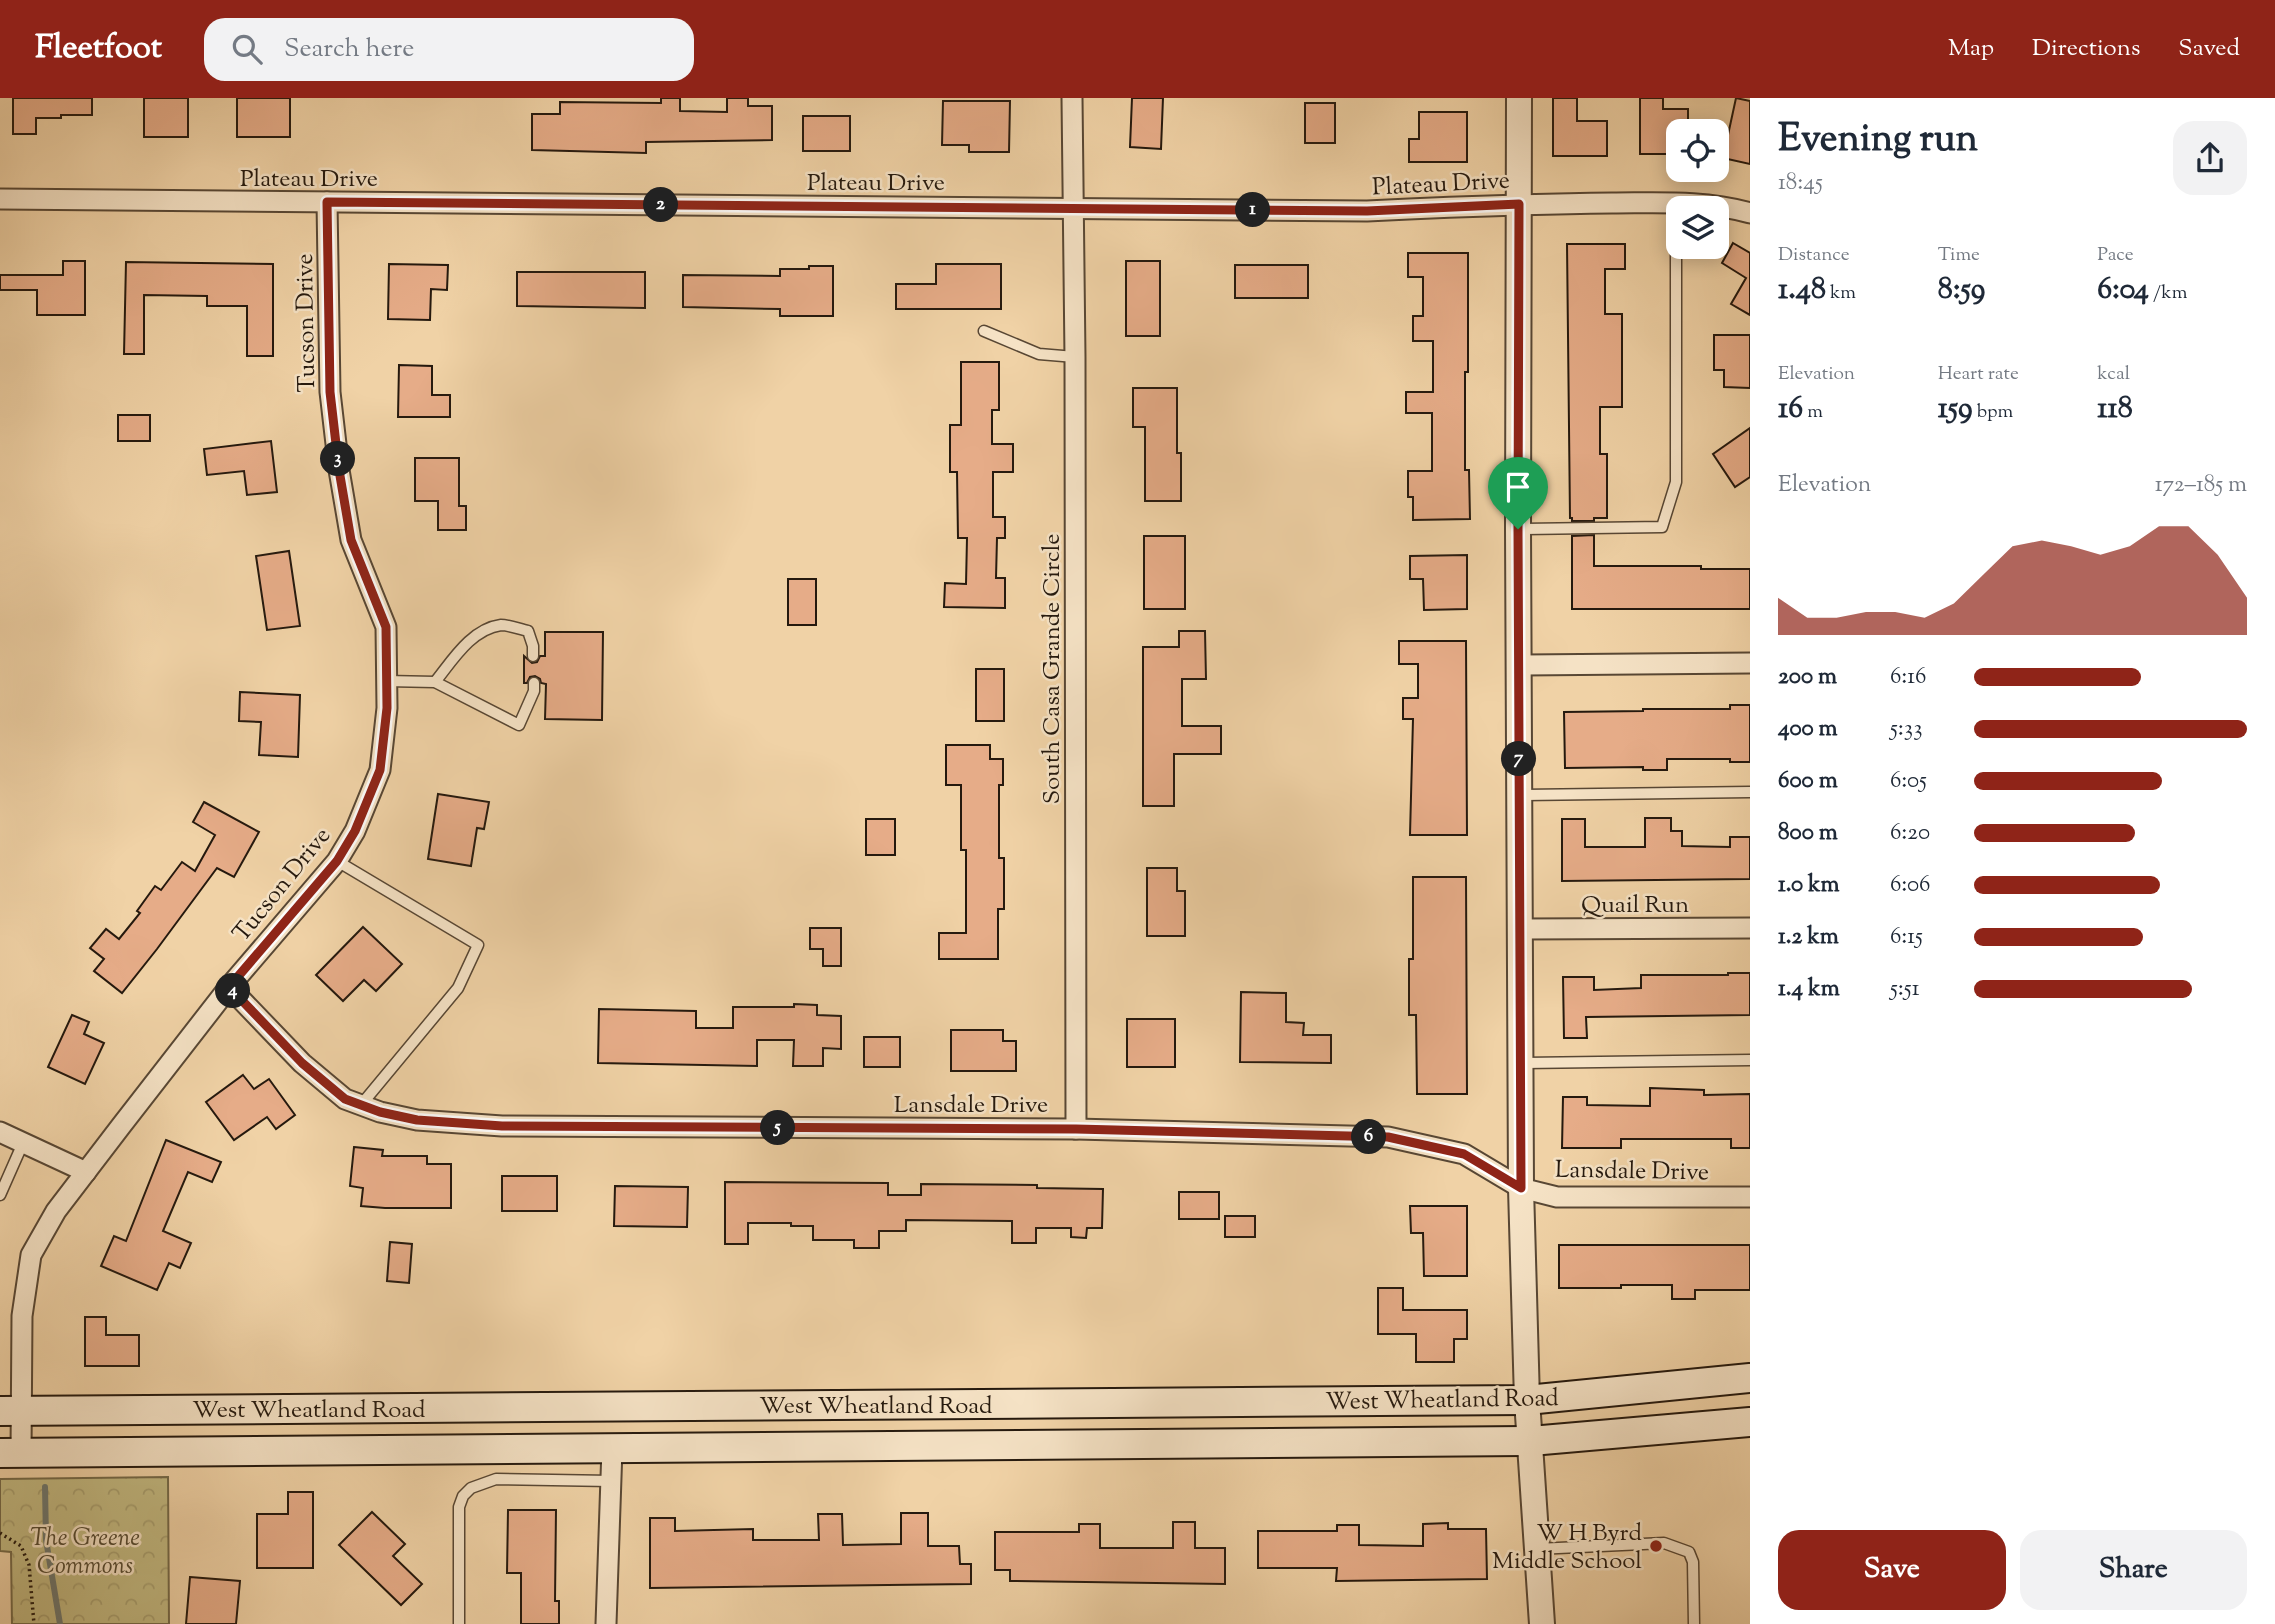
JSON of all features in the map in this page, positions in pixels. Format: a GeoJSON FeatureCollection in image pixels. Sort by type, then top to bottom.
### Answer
{"type":"FeatureCollection","features":[{"type":"Feature","properties":{"kind":"main road","name":"West Wheatland Road"},"geometry":{"type":"LineString","coordinates":[[11,1411],[1527,1400],[1750,1378]]}},
{"type":"Feature","properties":{"kind":"main road"},"geometry":{"type":"LineString","coordinates":[[1697,1384],[1702,1427]]}},
{"type":"Feature","properties":{"kind":"main road","name":"West Wheatland Road"},"geometry":{"type":"LineString","coordinates":[[10,1453],[1531,1441],[1750,1422]]}},
{"type":"Feature","properties":{"kind":"street","name":"South Casa Grande Circle"},"geometry":{"type":"LineString","coordinates":[[1072,98],[1076,1129]]}},
{"type":"Feature","properties":{"kind":"street"},"geometry":{"type":"LineString","coordinates":[[1519,98],[1521,1188],[1527,1400],[1542,1624]]}},
{"type":"Feature","properties":{"kind":"street","name":"Plateau Drive"},"geometry":{"type":"LineString","coordinates":[[0,199],[1367,211],[1519,204],[1666,203]]}},
{"type":"Feature","properties":{"kind":"street","name":"Tucson Drive"},"geometry":{"type":"LineString","coordinates":[[10,1453],[11,1411],[31,1255],[56,1211],[229,987],[337,861],[355,831],[380,770],[387,708],[386,627],[351,540],[339,470],[330,392],[327,202]]}},
{"type":"Feature","properties":{"kind":"street","name":"Plateau Drive"},"geometry":{"type":"LineString","coordinates":[[1729,207],[1750,214]]}},
{"type":"Feature","properties":{"kind":"street"},"geometry":{"type":"LineString","coordinates":[[1519,666],[1750,663]]}},
{"type":"Feature","properties":{"kind":"street","name":"Quail Run"},"geometry":{"type":"LineString","coordinates":[[1520,929],[1750,928]]}},
{"type":"Feature","properties":{"kind":"street","name":"Lansdale Drive"},"geometry":{"type":"LineString","coordinates":[[229,987],[302,1063],[345,1099],[380,1112],[417,1120],[502,1126],[1076,1129],[1388,1137],[1464,1154],[1521,1188],[1557,1197],[1750,1197]]}},
{"type":"Feature","properties":{"kind":"street"},"geometry":{"type":"LineString","coordinates":[[0,1132],[86,1172]]}},
{"type":"Feature","properties":{"kind":"street"},"geometry":{"type":"LineString","coordinates":[[606,1624],[612,1448]]}},
{"type":"Feature","properties":{"kind":"lane"},"geometry":{"type":"LineString","coordinates":[[1518,529],[1662,527],[1676,482],[1676,259]]}},
{"type":"Feature","properties":{"kind":"lane"},"geometry":{"type":"LineString","coordinates":[[984,331],[1040,354],[1075,357]]}},
{"type":"Feature","properties":{"kind":"lane"},"geometry":{"type":"LineString","coordinates":[[435,682],[482,630],[503,625],[528,631],[533,656]]}},
{"type":"Feature","properties":{"kind":"lane"},"geometry":{"type":"LineString","coordinates":[[386,681],[435,682],[519,725],[534,691],[534,683]]}},
{"type":"Feature","properties":{"kind":"lane"},"geometry":{"type":"LineString","coordinates":[[1519,795],[1750,792]]}},
{"type":"Feature","properties":{"kind":"lane"},"geometry":{"type":"LineString","coordinates":[[337,861],[478,945],[458,988],[361,1105]]}},
{"type":"Feature","properties":{"kind":"lane"},"geometry":{"type":"LineString","coordinates":[[1521,1063],[1750,1060]]}},
{"type":"Feature","properties":{"kind":"lane"},"geometry":{"type":"LineString","coordinates":[[0,1195],[23,1143]]}},
{"type":"Feature","properties":{"kind":"lane"},"geometry":{"type":"LineString","coordinates":[[459,1624],[459,1507],[463,1496],[471,1488],[496,1479],[611,1481]]}},
{"type":"Feature","properties":{"kind":"lane"},"geometry":{"type":"LineString","coordinates":[[1537,1549],[1664,1543],[1689,1552],[1693,1562],[1694,1624]]}},
{"type":"Feature","properties":{"kind":"path"},"geometry":{"type":"LineString","coordinates":[[0,1533],[21,1546],[29,1564],[34,1624]]}},
{"type":"Feature","properties":{"kind":"green space","name":"The Greene Commons"},"geometry":{"type":"Polygon","coordinates":[[[168,1477],[169,1624],[12,1624],[11,1552],[0,1551],[0,1479],[168,1477]]]}},
{"type":"Feature","properties":{"kind":"building"},"geometry":{"type":"Polygon","coordinates":[[[13,98],[92,98],[92,115],[36,118],[36,134],[13,134],[13,98]]]}},
{"type":"Feature","properties":{"kind":"building"},"geometry":{"type":"Polygon","coordinates":[[[144,98],[188,98],[188,137],[144,137],[144,98]]]}},
{"type":"Feature","properties":{"kind":"building"},"geometry":{"type":"Polygon","coordinates":[[[237,98],[290,98],[290,137],[237,137],[237,98]]]}},
{"type":"Feature","properties":{"kind":"building"},"geometry":{"type":"Polygon","coordinates":[[[661,98],[680,98],[680,111],[727,112],[727,98],[748,98],[748,106],[772,106],[772,140],[646,142],[646,153],[532,150],[532,114],[560,114],[560,102],[661,103],[661,98]]]}},
{"type":"Feature","properties":{"kind":"building"},"geometry":{"type":"Polygon","coordinates":[[[1132,98],[1163,98],[1161,149],[1130,147],[1132,98]]]}},
{"type":"Feature","properties":{"kind":"building"},"geometry":{"type":"Polygon","coordinates":[[[1553,98],[1577,98],[1577,121],[1607,121],[1607,156],[1553,156],[1553,98]]]}},
{"type":"Feature","properties":{"kind":"building"},"geometry":{"type":"Polygon","coordinates":[[[1640,98],[1663,98],[1663,109],[1688,109],[1688,119],[1666,119],[1666,154],[1640,154],[1640,98]]]}},
{"type":"Feature","properties":{"kind":"building"},"geometry":{"type":"Polygon","coordinates":[[[1736,98],[1750,101],[1750,164],[1729,159],[1729,130],[1736,98]]]}},
{"type":"Feature","properties":{"kind":"building"},"geometry":{"type":"Polygon","coordinates":[[[943,101],[1010,101],[1009,152],[969,152],[969,145],[942,145],[943,101]]]}},
{"type":"Feature","properties":{"kind":"building"},"geometry":{"type":"Polygon","coordinates":[[[1305,103],[1335,103],[1335,143],[1305,143],[1305,103]]]}},
{"type":"Feature","properties":{"kind":"building"},"geometry":{"type":"Polygon","coordinates":[[[1419,112],[1467,112],[1467,162],[1409,162],[1409,139],[1419,139],[1419,112]]]}},
{"type":"Feature","properties":{"kind":"building"},"geometry":{"type":"Polygon","coordinates":[[[803,116],[850,116],[850,151],[803,151],[803,116]]]}},
{"type":"Feature","properties":{"kind":"building"},"geometry":{"type":"Polygon","coordinates":[[[1733,243],[1750,253],[1750,315],[1731,304],[1746,278],[1722,263],[1724,259],[1729,259],[1729,250],[1733,243]]]}},
{"type":"Feature","properties":{"kind":"building"},"geometry":{"type":"Polygon","coordinates":[[[1567,244],[1625,244],[1625,269],[1605,269],[1605,314],[1622,314],[1622,407],[1600,407],[1600,454],[1607,454],[1607,518],[1594,518],[1594,521],[1572,521],[1570,518],[1567,244]]]}},
{"type":"Feature","properties":{"kind":"building"},"geometry":{"type":"Polygon","coordinates":[[[1408,253],[1468,253],[1465,470],[1469,470],[1470,519],[1413,520],[1413,497],[1408,497],[1408,471],[1432,471],[1432,413],[1406,413],[1406,392],[1433,392],[1433,341],[1413,341],[1413,316],[1423,316],[1423,277],[1408,277],[1408,253]]]}},
{"type":"Feature","properties":{"kind":"building"},"geometry":{"type":"Polygon","coordinates":[[[63,261],[85,261],[85,315],[37,315],[37,290],[0,290],[0,275],[63,275],[63,261]]]}},
{"type":"Feature","properties":{"kind":"building"},"geometry":{"type":"Polygon","coordinates":[[[1126,261],[1160,261],[1160,336],[1126,336],[1126,261]]]}},
{"type":"Feature","properties":{"kind":"building"},"geometry":{"type":"Polygon","coordinates":[[[126,262],[273,264],[273,356],[247,356],[247,306],[207,306],[207,296],[144,295],[144,354],[124,354],[126,262]]]}},
{"type":"Feature","properties":{"kind":"building"},"geometry":{"type":"Polygon","coordinates":[[[389,264],[448,265],[447,290],[431,289],[430,320],[388,319],[389,264]]]}},
{"type":"Feature","properties":{"kind":"building"},"geometry":{"type":"Polygon","coordinates":[[[936,264],[1001,264],[1001,309],[896,309],[896,284],[936,284],[936,264]]]}},
{"type":"Feature","properties":{"kind":"building"},"geometry":{"type":"Polygon","coordinates":[[[1235,265],[1308,265],[1308,298],[1235,298],[1235,265]]]}},
{"type":"Feature","properties":{"kind":"building"},"geometry":{"type":"Polygon","coordinates":[[[809,266],[833,266],[833,316],[780,316],[780,309],[683,307],[683,275],[780,276],[780,269],[809,269],[809,266]]]}},
{"type":"Feature","properties":{"kind":"building"},"geometry":{"type":"Polygon","coordinates":[[[517,272],[645,272],[645,308],[517,306],[517,272]]]}},
{"type":"Feature","properties":{"kind":"building"},"geometry":{"type":"Polygon","coordinates":[[[1714,335],[1750,335],[1750,388],[1724,387],[1724,370],[1714,370],[1714,335]]]}},
{"type":"Feature","properties":{"kind":"building"},"geometry":{"type":"Polygon","coordinates":[[[961,362],[999,362],[999,410],[992,410],[992,444],[1013,444],[1013,472],[993,472],[993,517],[1005,517],[1005,538],[997,538],[996,578],[1005,578],[1005,608],[944,607],[945,583],[966,584],[967,538],[958,538],[957,472],[950,472],[950,425],[961,425],[961,362]]]}},
{"type":"Feature","properties":{"kind":"building"},"geometry":{"type":"Polygon","coordinates":[[[399,365],[432,366],[432,395],[450,395],[450,417],[398,417],[399,365]]]}},
{"type":"Feature","properties":{"kind":"building"},"geometry":{"type":"Polygon","coordinates":[[[1133,388],[1177,388],[1177,453],[1181,453],[1181,501],[1145,501],[1145,427],[1133,427],[1133,388]]]}},
{"type":"Feature","properties":{"kind":"building"},"geometry":{"type":"Polygon","coordinates":[[[118,415],[150,415],[150,441],[118,441],[118,415]]]}},
{"type":"Feature","properties":{"kind":"building"},"geometry":{"type":"Polygon","coordinates":[[[1750,428],[1750,477],[1735,487],[1713,454],[1750,428]]]}},
{"type":"Feature","properties":{"kind":"building"},"geometry":{"type":"Polygon","coordinates":[[[271,441],[277,492],[247,495],[244,471],[207,475],[204,449],[271,441]]]}},
{"type":"Feature","properties":{"kind":"building"},"geometry":{"type":"Polygon","coordinates":[[[415,458],[459,458],[459,506],[466,506],[466,530],[438,530],[438,501],[415,501],[415,458]]]}},
{"type":"Feature","properties":{"kind":"building"},"geometry":{"type":"Polygon","coordinates":[[[1594,535],[1594,566],[1750,569],[1750,609],[1572,609],[1572,536],[1594,535]]]}},
{"type":"Feature","properties":{"kind":"building"},"geometry":{"type":"Polygon","coordinates":[[[1144,536],[1185,536],[1185,609],[1144,609],[1144,536]]]}},
{"type":"Feature","properties":{"kind":"building"},"geometry":{"type":"Polygon","coordinates":[[[289,551],[300,626],[267,630],[256,556],[289,551]]]}},
{"type":"Feature","properties":{"kind":"building"},"geometry":{"type":"Polygon","coordinates":[[[1467,555],[1467,609],[1424,610],[1423,579],[1410,579],[1410,556],[1467,555]]]}},
{"type":"Feature","properties":{"kind":"building"},"geometry":{"type":"Polygon","coordinates":[[[788,579],[816,579],[816,625],[788,625],[788,579]]]}},
{"type":"Feature","properties":{"kind":"building"},"geometry":{"type":"Polygon","coordinates":[[[1179,631],[1205,631],[1206,679],[1182,679],[1182,726],[1221,726],[1221,754],[1174,754],[1174,806],[1143,806],[1143,647],[1179,647],[1179,631]]]}},
{"type":"Feature","properties":{"kind":"building"},"geometry":{"type":"Polygon","coordinates":[[[545,632],[603,632],[602,720],[545,719],[546,684],[541,683],[535,676],[524,683],[524,656],[532,663],[537,662],[540,656],[545,656],[545,632]]]}},
{"type":"Feature","properties":{"kind":"building"},"geometry":{"type":"Polygon","coordinates":[[[1399,641],[1466,641],[1467,835],[1410,835],[1413,719],[1403,719],[1403,698],[1418,698],[1418,664],[1399,664],[1399,641]]]}},
{"type":"Feature","properties":{"kind":"building"},"geometry":{"type":"Polygon","coordinates":[[[976,669],[1004,669],[1004,721],[976,721],[976,669]]]}},
{"type":"Feature","properties":{"kind":"building"},"geometry":{"type":"Polygon","coordinates":[[[240,692],[300,695],[298,757],[259,755],[261,722],[239,721],[240,692]]]}},
{"type":"Feature","properties":{"kind":"building"},"geometry":{"type":"Polygon","coordinates":[[[1730,705],[1750,705],[1750,762],[1730,762],[1730,759],[1667,759],[1667,770],[1643,770],[1643,767],[1565,768],[1564,712],[1730,709],[1730,705]]]}},
{"type":"Feature","properties":{"kind":"building"},"geometry":{"type":"Polygon","coordinates":[[[946,745],[990,745],[990,759],[1003,759],[1003,785],[999,785],[999,858],[1004,858],[1004,909],[998,909],[998,959],[939,959],[939,933],[966,933],[966,850],[961,850],[961,785],[946,785],[946,745]]]}},
{"type":"Feature","properties":{"kind":"building"},"geometry":{"type":"Polygon","coordinates":[[[438,794],[489,802],[484,829],[477,828],[471,866],[428,859],[438,794]]]}},
{"type":"Feature","properties":{"kind":"building"},"geometry":{"type":"Polygon","coordinates":[[[204,802],[259,832],[234,877],[217,868],[122,993],[94,971],[104,959],[90,948],[106,929],[119,939],[140,913],[137,911],[155,886],[161,890],[182,862],[195,871],[215,835],[193,822],[204,802]]]}},
{"type":"Feature","properties":{"kind":"building"},"geometry":{"type":"Polygon","coordinates":[[[1645,818],[1671,818],[1671,831],[1682,831],[1682,846],[1730,847],[1730,837],[1750,837],[1750,879],[1562,881],[1562,819],[1585,819],[1585,847],[1645,847],[1645,818]]]}},
{"type":"Feature","properties":{"kind":"building"},"geometry":{"type":"Polygon","coordinates":[[[866,819],[895,819],[895,855],[866,855],[866,819]]]}},
{"type":"Feature","properties":{"kind":"building"},"geometry":{"type":"Polygon","coordinates":[[[1147,868],[1177,868],[1177,891],[1185,891],[1185,936],[1147,936],[1147,868]]]}},
{"type":"Feature","properties":{"kind":"building"},"geometry":{"type":"Polygon","coordinates":[[[1413,877],[1466,877],[1467,1094],[1417,1094],[1416,1015],[1409,1015],[1409,959],[1413,959],[1413,877]]]}},
{"type":"Feature","properties":{"kind":"building"},"geometry":{"type":"Polygon","coordinates":[[[363,927],[402,964],[376,991],[364,980],[343,1001],[316,975],[363,927]]]}},
{"type":"Feature","properties":{"kind":"building"},"geometry":{"type":"Polygon","coordinates":[[[810,928],[841,928],[841,966],[823,966],[823,949],[810,949],[810,928]]]}},
{"type":"Feature","properties":{"kind":"building"},"geometry":{"type":"Polygon","coordinates":[[[1750,973],[1750,1015],[1586,1017],[1587,1038],[1564,1038],[1563,977],[1594,977],[1594,990],[1641,988],[1641,975],[1750,973]]]}},
{"type":"Feature","properties":{"kind":"building"},"geometry":{"type":"Polygon","coordinates":[[[1241,992],[1286,993],[1286,1022],[1304,1023],[1303,1035],[1331,1035],[1331,1063],[1240,1062],[1241,992]]]}},
{"type":"Feature","properties":{"kind":"building"},"geometry":{"type":"Polygon","coordinates":[[[794,1004],[817,1005],[817,1015],[841,1016],[841,1049],[823,1048],[823,1066],[793,1066],[794,1040],[757,1040],[757,1066],[598,1063],[599,1009],[696,1011],[696,1028],[733,1028],[733,1007],[794,1007],[794,1004]]]}},
{"type":"Feature","properties":{"kind":"building"},"geometry":{"type":"Polygon","coordinates":[[[72,1015],[89,1022],[84,1034],[104,1043],[85,1084],[48,1067],[72,1015]]]}},
{"type":"Feature","properties":{"kind":"building"},"geometry":{"type":"Polygon","coordinates":[[[1127,1019],[1175,1019],[1175,1067],[1127,1067],[1127,1019]]]}},
{"type":"Feature","properties":{"kind":"building"},"geometry":{"type":"Polygon","coordinates":[[[951,1030],[1003,1030],[1003,1041],[1016,1041],[1016,1071],[951,1071],[951,1030]]]}},
{"type":"Feature","properties":{"kind":"building"},"geometry":{"type":"Polygon","coordinates":[[[864,1037],[900,1037],[900,1067],[864,1067],[864,1037]]]}},
{"type":"Feature","properties":{"kind":"building"},"geometry":{"type":"Polygon","coordinates":[[[243,1075],[254,1089],[269,1079],[295,1115],[276,1129],[267,1117],[234,1140],[206,1102],[243,1075]]]}},
{"type":"Feature","properties":{"kind":"building"},"geometry":{"type":"Polygon","coordinates":[[[1650,1088],[1704,1090],[1704,1095],[1750,1094],[1750,1148],[1731,1148],[1731,1139],[1621,1139],[1621,1148],[1562,1148],[1563,1097],[1587,1097],[1587,1105],[1650,1106],[1650,1088]]]}},
{"type":"Feature","properties":{"kind":"building"},"geometry":{"type":"Polygon","coordinates":[[[166,1140],[221,1162],[212,1182],[188,1172],[163,1231],[191,1243],[180,1268],[169,1263],[157,1290],[101,1266],[114,1236],[126,1241],[166,1140]]]}},
{"type":"Feature","properties":{"kind":"building"},"geometry":{"type":"Polygon","coordinates":[[[354,1147],[383,1150],[382,1156],[427,1156],[427,1164],[451,1164],[451,1208],[361,1206],[363,1188],[350,1186],[354,1147]]]}},
{"type":"Feature","properties":{"kind":"building"},"geometry":{"type":"Polygon","coordinates":[[[502,1176],[557,1176],[557,1211],[502,1211],[502,1176]]]}},
{"type":"Feature","properties":{"kind":"building"},"geometry":{"type":"Polygon","coordinates":[[[725,1182],[888,1183],[888,1195],[921,1195],[921,1184],[1037,1185],[1037,1188],[1103,1189],[1102,1228],[1087,1228],[1086,1238],[1071,1237],[1071,1228],[1036,1228],[1036,1243],[1012,1243],[1012,1221],[906,1220],[906,1231],[879,1231],[879,1248],[854,1248],[854,1240],[813,1240],[813,1226],[748,1223],[748,1244],[725,1244],[725,1182]]]}},
{"type":"Feature","properties":{"kind":"building"},"geometry":{"type":"Polygon","coordinates":[[[615,1186],[688,1187],[687,1227],[614,1226],[615,1186]]]}},
{"type":"Feature","properties":{"kind":"building"},"geometry":{"type":"Polygon","coordinates":[[[1179,1192],[1219,1192],[1219,1219],[1179,1219],[1179,1192]]]}},
{"type":"Feature","properties":{"kind":"building"},"geometry":{"type":"Polygon","coordinates":[[[1410,1206],[1467,1206],[1467,1276],[1424,1276],[1423,1233],[1411,1233],[1410,1206]]]}},
{"type":"Feature","properties":{"kind":"building"},"geometry":{"type":"Polygon","coordinates":[[[1225,1216],[1255,1216],[1255,1237],[1225,1237],[1225,1216]]]}},
{"type":"Feature","properties":{"kind":"building"},"geometry":{"type":"Polygon","coordinates":[[[390,1242],[412,1244],[409,1283],[387,1281],[390,1242]]]}},
{"type":"Feature","properties":{"kind":"building"},"geometry":{"type":"Polygon","coordinates":[[[1559,1245],[1750,1245],[1750,1290],[1695,1290],[1695,1299],[1672,1299],[1672,1285],[1559,1288],[1559,1245]]]}},
{"type":"Feature","properties":{"kind":"building"},"geometry":{"type":"Polygon","coordinates":[[[1378,1288],[1403,1288],[1403,1310],[1467,1310],[1467,1339],[1454,1339],[1454,1362],[1416,1362],[1416,1334],[1378,1334],[1378,1288]]]}},
{"type":"Feature","properties":{"kind":"building"},"geometry":{"type":"Polygon","coordinates":[[[85,1317],[106,1317],[106,1335],[139,1335],[139,1366],[85,1366],[85,1317]]]}},
{"type":"Feature","properties":{"kind":"building"},"geometry":{"type":"Polygon","coordinates":[[[288,1492],[313,1492],[313,1568],[257,1568],[257,1514],[288,1514],[288,1492]]]}},
{"type":"Feature","properties":{"kind":"building"},"geometry":{"type":"Polygon","coordinates":[[[508,1510],[556,1510],[555,1601],[559,1601],[559,1624],[521,1624],[521,1573],[507,1573],[508,1510]]]}},
{"type":"Feature","properties":{"kind":"building"},"geometry":{"type":"Polygon","coordinates":[[[372,1512],[405,1544],[393,1556],[422,1584],[401,1605],[339,1545],[372,1512]]]}},
{"type":"Feature","properties":{"kind":"building"},"geometry":{"type":"Polygon","coordinates":[[[901,1513],[928,1513],[928,1546],[959,1546],[960,1564],[971,1564],[971,1584],[650,1588],[650,1518],[675,1518],[675,1531],[753,1529],[753,1540],[819,1540],[818,1514],[842,1514],[843,1545],[901,1544],[901,1513]]]}},
{"type":"Feature","properties":{"kind":"building"},"geometry":{"type":"Polygon","coordinates":[[[1173,1522],[1195,1522],[1195,1548],[1225,1548],[1225,1584],[1010,1581],[1010,1570],[995,1570],[995,1532],[1079,1532],[1079,1524],[1100,1524],[1100,1548],[1173,1548],[1173,1522]]]}},
{"type":"Feature","properties":{"kind":"building"},"geometry":{"type":"Polygon","coordinates":[[[1448,1523],[1448,1529],[1486,1529],[1487,1579],[1336,1581],[1337,1568],[1258,1568],[1258,1531],[1337,1531],[1337,1525],[1359,1525],[1359,1545],[1423,1546],[1423,1524],[1448,1523]]]}},
{"type":"Feature","properties":{"kind":"building"},"geometry":{"type":"Polygon","coordinates":[[[190,1577],[240,1581],[236,1624],[186,1624],[190,1577]]]}},
{"type":"Feature","properties":{"kind":"waterway"},"geometry":{"type":"LineString","coordinates":[[45,1487],[46,1540],[60,1624]]}},
{"type":"Feature","properties":{"kind":"place","name":"W H Byrd Middle School"},"geometry":{"type":"Point","coordinates":[1656,1546]}},
{"type":"Feature","properties":{"kind":"route"},"geometry":{"type":"LineString","coordinates":[[327,202],[1367,211],[1519,204],[1518,529],[1521,1188],[1464,1154],[1388,1137],[1076,1129],[502,1126],[417,1120],[380,1112],[345,1099],[302,1063],[229,987],[337,861],[355,831],[380,770],[387,708],[386,627],[351,540],[339,470],[330,392],[327,202]]}}]}
